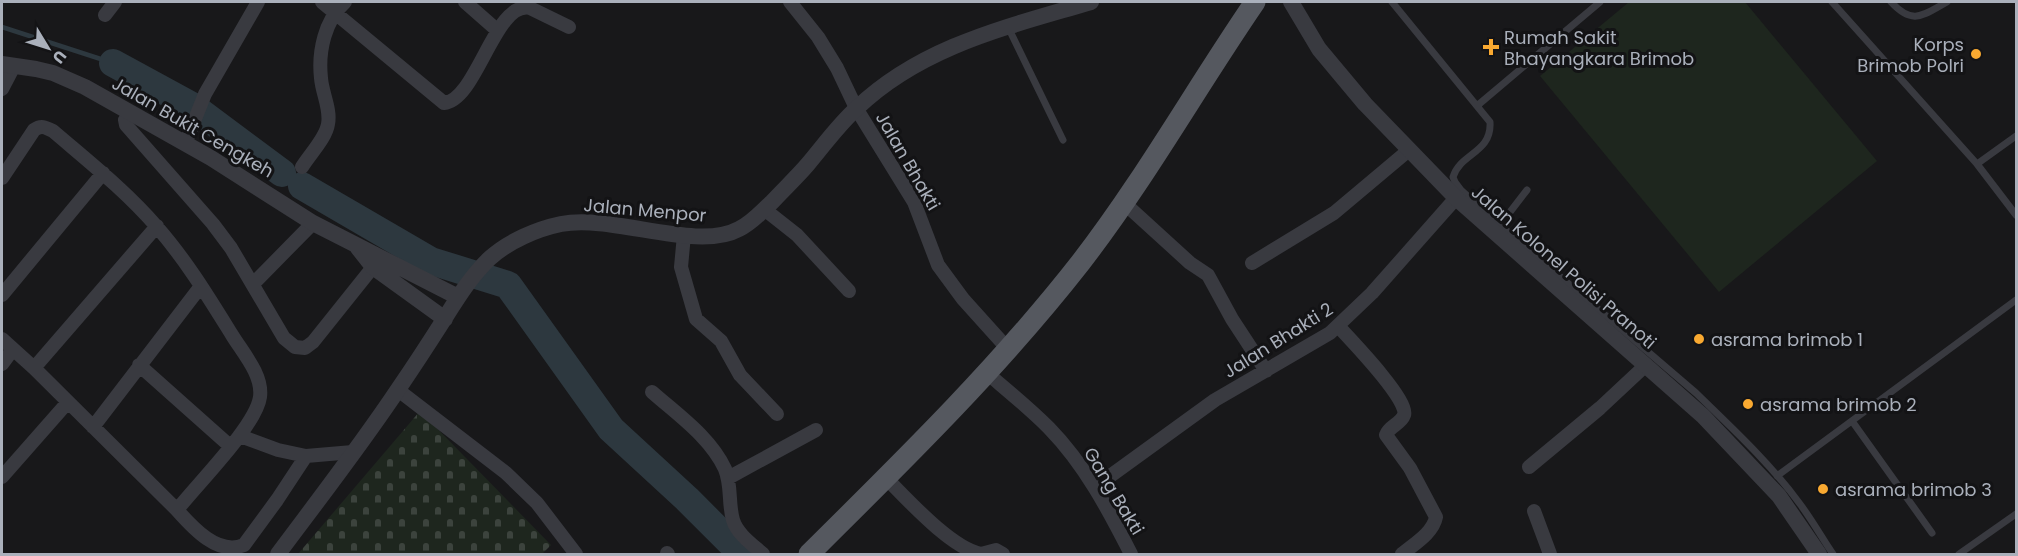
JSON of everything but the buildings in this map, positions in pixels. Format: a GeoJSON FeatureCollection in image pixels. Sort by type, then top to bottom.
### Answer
{"type":"FeatureCollection","features":[{"type":"Feature","properties":{"kind":"main road"},"geometry":{"type":"LineString","coordinates":[[809,555],[987,373],[1081,261],[1184,112],[1247,5]]}},
{"type":"Feature","properties":{"kind":"street"},"geometry":{"type":"LineString","coordinates":[[105,15],[115,2]]}},
{"type":"Feature","properties":{"kind":"street"},"geometry":{"type":"LineString","coordinates":[[185,144],[206,94],[258,2]]}},
{"type":"Feature","properties":{"kind":"street"},"geometry":{"type":"LineString","coordinates":[[322,2],[444,102],[450,102],[457,97],[479,67],[498,31],[516,10],[543,7],[569,27]]}},
{"type":"Feature","properties":{"kind":"street"},"geometry":{"type":"LineString","coordinates":[[302,166],[328,125],[329,116],[321,78],[321,59],[328,26],[334,12],[345,2]]}},
{"type":"Feature","properties":{"kind":"street"},"geometry":{"type":"LineString","coordinates":[[465,2],[498,31]]}},
{"type":"Feature","properties":{"kind":"street","name":"Jalan Bhakti"},"geometry":{"type":"LineString","coordinates":[[790,2],[818,37],[837,68],[856,108],[914,202],[938,265],[975,314],[1008,349]]}},
{"type":"Feature","properties":{"kind":"street","name":"Jalan Menpor"},"geometry":{"type":"LineString","coordinates":[[278,555],[398,390],[462,291],[484,264],[506,246],[542,229],[568,223],[612,224],[684,235],[728,234],[745,225],[764,209],[806,166],[856,108],[889,82],[926,58],[968,39],[1090,2]]}},
{"type":"Feature","properties":{"kind":"street","name":"Jalan Kolonel Polisi Pranoti"},"geometry":{"type":"LineString","coordinates":[[1291,2],[1319,49],[1365,104],[1456,198],[1703,416],[1766,482],[1791,512],[1819,555]]}},
{"type":"Feature","properties":{"kind":"street"},"geometry":{"type":"LineString","coordinates":[[2,89],[8,65]]}},
{"type":"Feature","properties":{"kind":"street","name":"Jalan Bukit Cengkeh"},"geometry":{"type":"LineString","coordinates":[[8,65],[36,69],[72,81],[238,175],[313,223],[356,245],[462,291]]}},
{"type":"Feature","properties":{"kind":"street"},"geometry":{"type":"LineString","coordinates":[[130,114],[125,120],[126,125],[213,224],[231,248],[286,341],[296,347],[305,348],[313,342],[373,267]]}},
{"type":"Feature","properties":{"kind":"street"},"geometry":{"type":"LineString","coordinates":[[2,178],[31,133],[39,127],[53,131],[103,173],[157,226],[201,286],[250,364],[259,386],[260,395],[257,407],[235,441],[177,510]]}},
{"type":"Feature","properties":{"kind":"street"},"geometry":{"type":"LineString","coordinates":[[1252,263],[1334,213],[1410,150]]}},
{"type":"Feature","properties":{"kind":"street"},"geometry":{"type":"LineString","coordinates":[[2,295],[103,173]]}},
{"type":"Feature","properties":{"kind":"street","name":"Jalan Bhakti 2"},"geometry":{"type":"LineString","coordinates":[[1095,487],[1215,400],[1330,333],[1372,293],[1456,198]]}},
{"type":"Feature","properties":{"kind":"street"},"geometry":{"type":"LineString","coordinates":[[1123,202],[1190,263],[1208,275],[1232,319],[1266,371]]}},
{"type":"Feature","properties":{"kind":"street"},"geometry":{"type":"LineString","coordinates":[[764,209],[797,235],[849,291]]}},
{"type":"Feature","properties":{"kind":"street"},"geometry":{"type":"LineString","coordinates":[[253,284],[313,223]]}},
{"type":"Feature","properties":{"kind":"street"},"geometry":{"type":"LineString","coordinates":[[34,368],[157,226]]}},
{"type":"Feature","properties":{"kind":"street"},"geometry":{"type":"LineString","coordinates":[[684,235],[681,267],[696,318],[721,341],[740,375],[777,414]]}},
{"type":"Feature","properties":{"kind":"street","name":"Jalan Bukit Cengkeh"},"geometry":{"type":"LineString","coordinates":[[356,245],[373,267],[445,319]]}},
{"type":"Feature","properties":{"kind":"street"},"geometry":{"type":"LineString","coordinates":[[93,427],[201,286]]}},
{"type":"Feature","properties":{"kind":"street"},"geometry":{"type":"LineString","coordinates":[[1338,326],[1380,372],[1402,404],[1404,415],[1387,431],[1386,435],[1410,468],[1436,517],[1436,521],[1427,533],[1402,555]]}},
{"type":"Feature","properties":{"kind":"street"},"geometry":{"type":"LineString","coordinates":[[2,339],[14,348],[206,540],[223,549],[237,549],[244,545],[278,500],[306,456]]}},
{"type":"Feature","properties":{"kind":"street"},"geometry":{"type":"LineString","coordinates":[[2,364],[14,348]]}},
{"type":"Feature","properties":{"kind":"street"},"geometry":{"type":"LineString","coordinates":[[139,365],[235,441],[306,456],[353,452]]}},
{"type":"Feature","properties":{"kind":"street"},"geometry":{"type":"LineString","coordinates":[[1529,467],[1600,408],[1646,365]]}},
{"type":"Feature","properties":{"kind":"street","name":"Gang Bakti"},"geometry":{"type":"LineString","coordinates":[[987,373],[1049,429],[1080,465],[1095,487],[1131,555]]}},
{"type":"Feature","properties":{"kind":"street"},"geometry":{"type":"LineString","coordinates":[[398,390],[507,473],[537,503],[576,555]]}},
{"type":"Feature","properties":{"kind":"street"},"geometry":{"type":"LineString","coordinates":[[652,392],[710,445],[728,478],[733,520],[739,531],[763,555]]}},
{"type":"Feature","properties":{"kind":"street"},"geometry":{"type":"LineString","coordinates":[[2,477],[68,402]]}},
{"type":"Feature","properties":{"kind":"street"},"geometry":{"type":"LineString","coordinates":[[728,478],[816,430]]}},
{"type":"Feature","properties":{"kind":"street"},"geometry":{"type":"LineString","coordinates":[[885,478],[940,530],[971,552],[981,555],[996,550],[1003,555]]}},
{"type":"Feature","properties":{"kind":"street"},"geometry":{"type":"LineString","coordinates":[[1534,511],[1550,555]]}},
{"type":"Feature","properties":{"kind":"lane"},"geometry":{"type":"LineString","coordinates":[[1392,2],[1488,117],[1490,133],[1477,152],[1455,171],[1454,179],[1461,190],[1696,393],[1744,440],[1800,504],[1833,555]]}},
{"type":"Feature","properties":{"kind":"lane"},"geometry":{"type":"LineString","coordinates":[[1478,105],[1600,2]]}},
{"type":"Feature","properties":{"kind":"lane"},"geometry":{"type":"LineString","coordinates":[[1832,2],[1977,164],[2016,215]]}},
{"type":"Feature","properties":{"kind":"lane"},"geometry":{"type":"LineString","coordinates":[[1891,2],[1905,15],[1920,17],[1947,2]]}},
{"type":"Feature","properties":{"kind":"lane"},"geometry":{"type":"LineString","coordinates":[[1008,27],[1062,140]]}},
{"type":"Feature","properties":{"kind":"lane"},"geometry":{"type":"LineString","coordinates":[[1977,164],[2016,136]]}},
{"type":"Feature","properties":{"kind":"lane"},"geometry":{"type":"LineString","coordinates":[[1500,225],[1527,190]]}},
{"type":"Feature","properties":{"kind":"lane"},"geometry":{"type":"LineString","coordinates":[[1777,476],[2016,300]]}},
{"type":"Feature","properties":{"kind":"lane"},"geometry":{"type":"LineString","coordinates":[[1852,421],[1932,533]]}},
{"type":"Feature","properties":{"kind":"lane"},"geometry":{"type":"LineString","coordinates":[[1959,555],[2016,514]]}},
{"type":"Feature","properties":{"kind":"green space"},"geometry":{"type":"Polygon","coordinates":[[[1629,2],[1745,2],[1877,161],[1719,292],[1540,76],[1629,2]]]}},
{"type":"Feature","properties":{"kind":"green space"},"geometry":{"type":"Polygon","coordinates":[[[420,411],[551,545],[542,554],[298,554],[420,411]]]}},
{"type":"Feature","properties":{"kind":"waterway"},"geometry":{"type":"LineString","coordinates":[[2,27],[113,63]]}},
{"type":"Feature","properties":{"kind":"waterway"},"geometry":{"type":"LineString","coordinates":[[113,63],[192,106],[282,173]]}},
{"type":"Feature","properties":{"kind":"waterway"},"geometry":{"type":"LineString","coordinates":[[302,186],[431,261],[508,285],[611,429],[687,499],[742,554]]}},
{"type":"Feature","properties":{"kind":"place","name":"Rumah Sakit Bhayangkara Brimob"},"geometry":{"type":"Point","coordinates":[1491,47]}},
{"type":"Feature","properties":{"kind":"place","name":"Korps Brimob Polri"},"geometry":{"type":"Point","coordinates":[1976,54]}},
{"type":"Feature","properties":{"kind":"place","name":"asrama brimob 1"},"geometry":{"type":"Point","coordinates":[1699,339]}},
{"type":"Feature","properties":{"kind":"place","name":"asrama brimob 2"},"geometry":{"type":"Point","coordinates":[1748,404]}},
{"type":"Feature","properties":{"kind":"place","name":"asrama brimob 3"},"geometry":{"type":"Point","coordinates":[1823,489]}}]}
